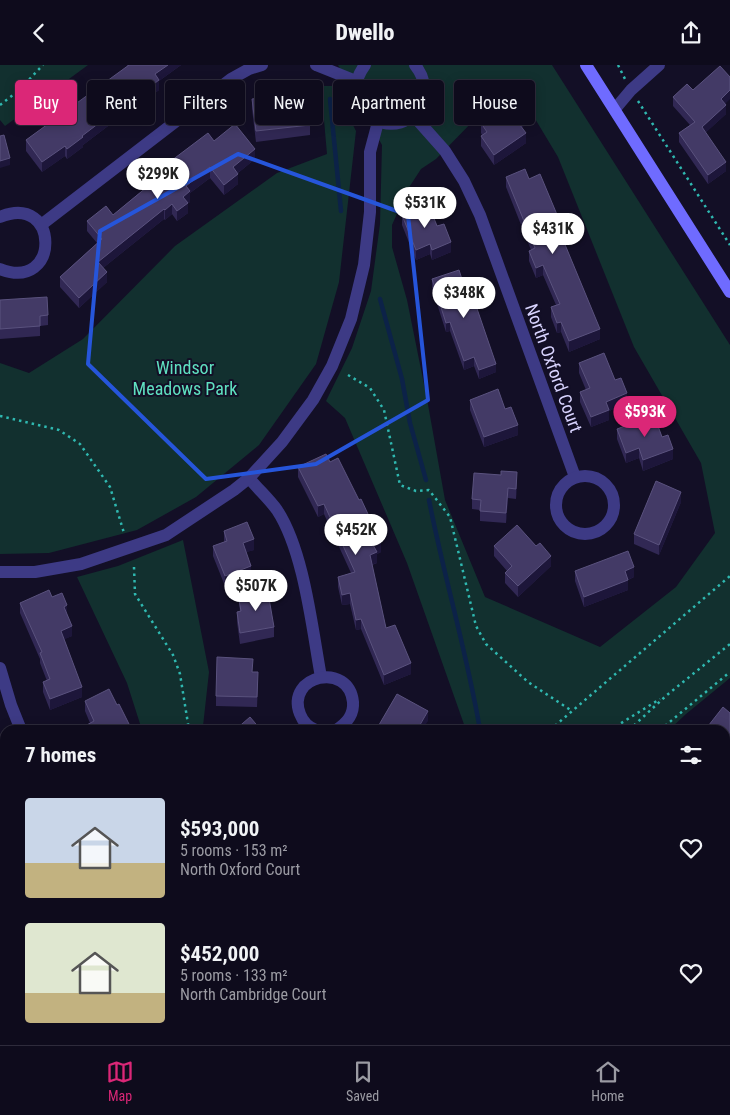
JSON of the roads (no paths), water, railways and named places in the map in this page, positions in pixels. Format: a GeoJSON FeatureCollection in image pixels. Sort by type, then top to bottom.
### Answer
{"type":"FeatureCollection","features":[{"type":"Feature","properties":{"kind":"main road"},"geometry":{"type":"LineString","coordinates":[[586,65],[730,292]]}},
{"type":"Feature","properties":{"kind":"street"},"geometry":{"type":"LineString","coordinates":[[41,225],[231,79],[249,69],[262,65]]}},
{"type":"Feature","properties":{"kind":"street"},"geometry":{"type":"LineString","coordinates":[[316,65],[354,80]]}},
{"type":"Feature","properties":{"kind":"street"},"geometry":{"type":"LineString","coordinates":[[357,80],[365,65]]}},
{"type":"Feature","properties":{"kind":"street"},"geometry":{"type":"LineString","coordinates":[[415,65],[423,80]]}},
{"type":"Feature","properties":{"kind":"street"},"geometry":{"type":"LineString","coordinates":[[615,109],[631,90],[659,65]]}},
{"type":"Feature","properties":{"kind":"street"},"geometry":{"type":"LineString","coordinates":[[0,572],[35,572],[81,565],[166,535],[234,490],[249,478],[282,443],[313,400],[332,366],[351,319],[364,265],[370,212],[370,151],[377,125]]}},
{"type":"Feature","properties":{"kind":"street","name":"North Oxford Court"},"geometry":{"type":"LineString","coordinates":[[422,125],[445,151],[464,181],[480,215],[575,477]]}},
{"type":"Feature","properties":{"kind":"street"},"geometry":{"type":"LineString","coordinates":[[0,217],[10,213],[22,213],[33,217],[41,225],[46,236],[46,248],[42,259],[33,268],[22,273],[10,273],[0,269]]}},
{"type":"Feature","properties":{"kind":"street"},"geometry":{"type":"LineString","coordinates":[[575,477],[593,477],[608,487],[612,494],[614,503],[610,521],[596,532],[589,534],[575,533],[563,525],[559,518],[556,502],[558,494],[562,487],[575,477]]}},
{"type":"Feature","properties":{"kind":"street"},"geometry":{"type":"LineString","coordinates":[[249,478],[277,511],[292,541],[303,580],[321,677]]}},
{"type":"Feature","properties":{"kind":"street"},"geometry":{"type":"LineString","coordinates":[[0,668],[19,725]]}},
{"type":"Feature","properties":{"kind":"street"},"geometry":{"type":"LineString","coordinates":[[308,725],[301,718],[298,703],[299,696],[307,683],[321,677],[336,679],[349,689],[352,696],[352,713],[342,725]]}},
{"type":"Feature","properties":{"kind":"waterway"},"geometry":{"type":"LineString","coordinates":[[330,99],[341,211]]}},
{"type":"Feature","properties":{"kind":"waterway"},"geometry":{"type":"LineString","coordinates":[[380,299],[402,379],[410,423],[426,480]]}},
{"type":"Feature","properties":{"kind":"waterway"},"geometry":{"type":"LineString","coordinates":[[429,500],[469,672],[479,725]]}},
{"type":"Feature","properties":{"kind":"park label","name":"Windsor Meadows Park"},"geometry":{"type":"Point","coordinates":[185,378]}}]}
